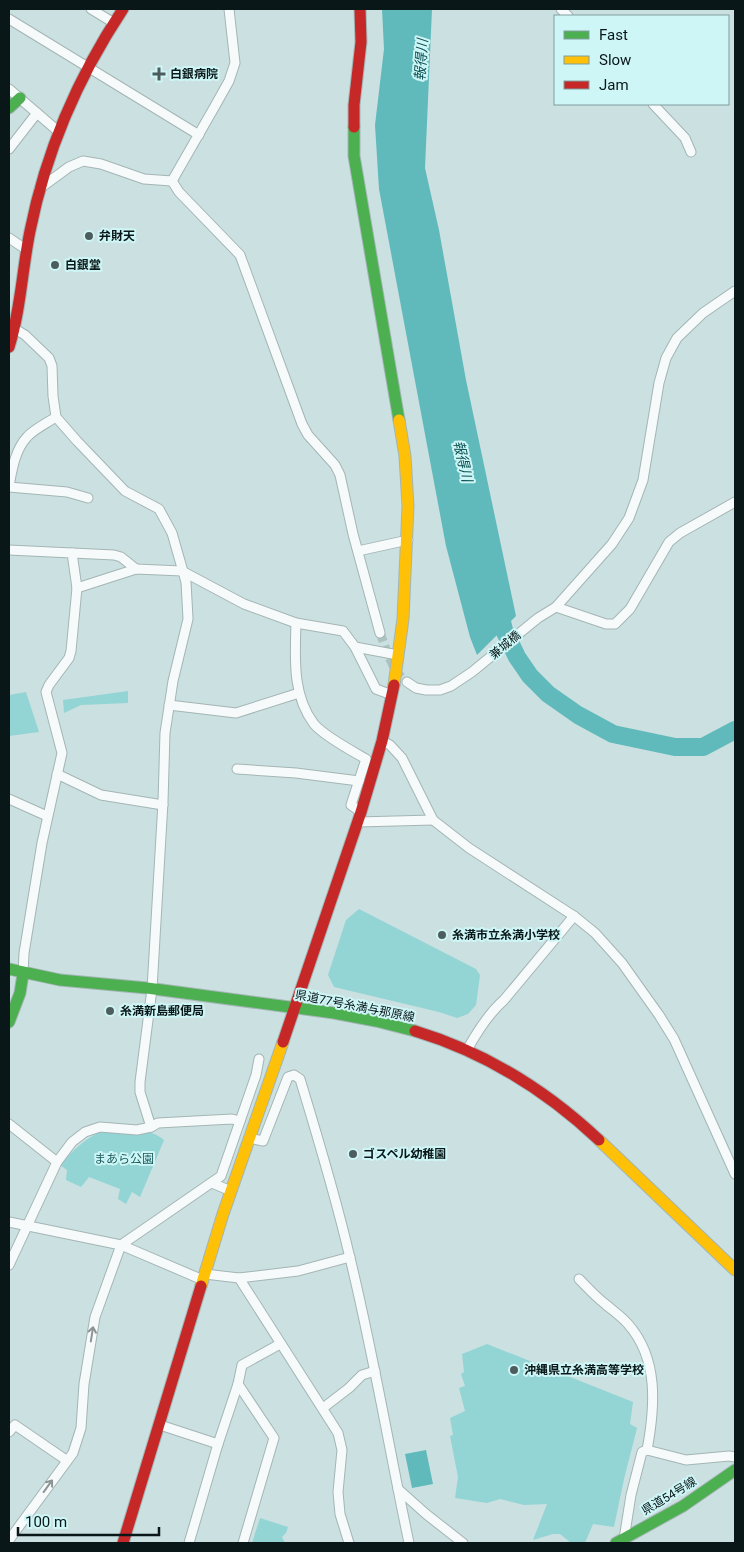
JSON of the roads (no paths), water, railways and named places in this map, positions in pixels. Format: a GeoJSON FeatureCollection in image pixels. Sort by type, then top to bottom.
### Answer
{"type":"FeatureCollection","features":[{"type":"Feature","properties":{"kind":"street"},"geometry":{"type":"LineString","coordinates":[[91,9],[114,23]]}},
{"type":"Feature","properties":{"kind":"street"},"geometry":{"type":"LineString","coordinates":[[9,347],[20,308],[27,250],[39,189],[47,162],[88,68],[123,9]]}},
{"type":"Feature","properties":{"kind":"street"},"geometry":{"type":"LineString","coordinates":[[172,181],[229,81],[235,63],[229,9]]}},
{"type":"Feature","properties":{"kind":"street"},"geometry":{"type":"LineString","coordinates":[[124,1543],[231,1191],[360,817],[382,741],[392,695],[403,619],[408,540],[405,456],[354,156],[354,105],[361,42],[360,9]]}},
{"type":"Feature","properties":{"kind":"street"},"geometry":{"type":"LineString","coordinates":[[9,20],[199,135]]}},
{"type":"Feature","properties":{"kind":"street"},"geometry":{"type":"LineString","coordinates":[[9,89],[59,132]]}},
{"type":"Feature","properties":{"kind":"street"},"geometry":{"type":"LineString","coordinates":[[9,108],[20,98]]}},
{"type":"Feature","properties":{"kind":"street"},"geometry":{"type":"LineString","coordinates":[[654,105],[685,138],[691,152]]}},
{"type":"Feature","properties":{"kind":"street"},"geometry":{"type":"LineString","coordinates":[[9,148],[38,113]]}},
{"type":"Feature","properties":{"kind":"street"},"geometry":{"type":"LineString","coordinates":[[39,189],[69,167],[83,161],[101,164],[144,179],[172,181]]}},
{"type":"Feature","properties":{"kind":"street"},"geometry":{"type":"LineString","coordinates":[[172,181],[179,192],[240,255],[302,424],[308,435],[335,465],[340,476],[380,633]]}},
{"type":"Feature","properties":{"kind":"street"},"geometry":{"type":"LineString","coordinates":[[9,238],[27,250]]}},
{"type":"Feature","properties":{"kind":"street","name":"兼城橋"},"geometry":{"type":"LineString","coordinates":[[407,682],[421,689],[440,690],[451,686],[472,672],[538,618],[556,607],[612,544],[629,518],[643,480],[658,383],[666,358],[677,338],[703,313],[735,291]]}},
{"type":"Feature","properties":{"kind":"street"},"geometry":{"type":"LineString","coordinates":[[15,329],[25,335],[49,358],[52,366],[56,417],[125,491],[159,509],[172,533],[186,582],[188,619],[173,682],[166,733],[152,989],[140,1092],[151,1127]]}},
{"type":"Feature","properties":{"kind":"street"},"geometry":{"type":"LineString","coordinates":[[56,417],[28,436],[23,442],[14,464],[9,487],[67,492],[88,498]]}},
{"type":"Feature","properties":{"kind":"street"},"geometry":{"type":"LineString","coordinates":[[556,607],[606,624],[615,624],[630,609],[669,542],[680,532],[735,502]]}},
{"type":"Feature","properties":{"kind":"street"},"geometry":{"type":"LineString","coordinates":[[358,551],[408,540]]}},
{"type":"Feature","properties":{"kind":"street"},"geometry":{"type":"LineString","coordinates":[[9,550],[114,555],[121,557],[136,569]]}},
{"type":"Feature","properties":{"kind":"street"},"geometry":{"type":"LineString","coordinates":[[9,1022],[20,994],[24,952],[47,816],[62,753],[46,692],[49,685],[70,658],[77,588],[72,553]]}},
{"type":"Feature","properties":{"kind":"street"},"geometry":{"type":"LineString","coordinates":[[77,588],[136,569],[182,571],[244,604],[296,623],[343,631],[356,647],[376,689],[392,695]]}},
{"type":"Feature","properties":{"kind":"street"},"geometry":{"type":"LineString","coordinates":[[296,623],[295,656],[299,693],[315,725],[342,745],[366,759],[351,805],[360,817]]}},
{"type":"Feature","properties":{"kind":"street"},"geometry":{"type":"LineString","coordinates":[[356,647],[398,655]]}},
{"type":"Feature","properties":{"kind":"street"},"geometry":{"type":"LineString","coordinates":[[169,705],[236,713],[299,693]]}},
{"type":"Feature","properties":{"kind":"street"},"geometry":{"type":"LineString","coordinates":[[382,741],[390,745],[402,758],[433,820],[469,848],[574,916],[595,933],[616,957],[660,1015],[674,1039],[735,1174]]}},
{"type":"Feature","properties":{"kind":"street"},"geometry":{"type":"LineString","coordinates":[[237,769],[296,773],[359,781]]}},
{"type":"Feature","properties":{"kind":"street"},"geometry":{"type":"LineString","coordinates":[[58,774],[101,795],[163,805]]}},
{"type":"Feature","properties":{"kind":"street"},"geometry":{"type":"LineString","coordinates":[[9,798],[47,816]]}},
{"type":"Feature","properties":{"kind":"street"},"geometry":{"type":"LineString","coordinates":[[360,817],[433,820]]}},
{"type":"Feature","properties":{"kind":"street"},"geometry":{"type":"LineString","coordinates":[[467,1050],[478,1031],[497,1006],[574,916]]}},
{"type":"Feature","properties":{"kind":"street","name":"県道77号糸満与那原線"},"geometry":{"type":"LineString","coordinates":[[9,969],[23,974],[50,978],[152,989],[365,1019],[402,1027],[467,1050],[527,1082],[560,1106],[585,1127],[735,1270]]}},
{"type":"Feature","properties":{"kind":"street"},"geometry":{"type":"LineString","coordinates":[[9,1540],[73,1453],[81,1428],[84,1384],[95,1317],[121,1246],[221,1176],[256,1075],[259,1059]]}},
{"type":"Feature","properties":{"kind":"street"},"geometry":{"type":"LineString","coordinates":[[249,1138],[263,1141],[288,1077],[294,1075],[300,1079],[326,1165],[350,1257],[409,1543]]}},
{"type":"Feature","properties":{"kind":"street"},"geometry":{"type":"LineString","coordinates":[[9,1265],[57,1162],[72,1142],[81,1135],[100,1127],[137,1130],[158,1124],[232,1119],[240,1121]]}},
{"type":"Feature","properties":{"kind":"street"},"geometry":{"type":"LineString","coordinates":[[9,1124],[57,1162]]}},
{"type":"Feature","properties":{"kind":"street"},"geometry":{"type":"LineString","coordinates":[[212,1183],[231,1191]]}},
{"type":"Feature","properties":{"kind":"street"},"geometry":{"type":"LineString","coordinates":[[9,1222],[121,1246],[204,1277],[239,1278],[298,1271],[350,1257]]}},
{"type":"Feature","properties":{"kind":"street"},"geometry":{"type":"LineString","coordinates":[[239,1278],[338,1433],[342,1450],[338,1492],[340,1514],[349,1543]]}},
{"type":"Feature","properties":{"kind":"street"},"geometry":{"type":"LineString","coordinates":[[579,1279],[628,1323],[648,1359],[653,1383],[653,1406],[646,1450],[642,1452],[620,1541]]}},
{"type":"Feature","properties":{"kind":"street"},"geometry":{"type":"LineString","coordinates":[[189,1543],[238,1384],[242,1365],[280,1344]]}},
{"type":"Feature","properties":{"kind":"street"},"geometry":{"type":"LineString","coordinates":[[323,1408],[349,1388],[362,1375],[375,1371]]}},
{"type":"Feature","properties":{"kind":"street"},"geometry":{"type":"LineString","coordinates":[[238,1384],[274,1438],[243,1543]]}},
{"type":"Feature","properties":{"kind":"street"},"geometry":{"type":"LineString","coordinates":[[160,1424],[218,1444]]}},
{"type":"Feature","properties":{"kind":"street"},"geometry":{"type":"LineString","coordinates":[[9,1432],[15,1425],[66,1460]]}},
{"type":"Feature","properties":{"kind":"street"},"geometry":{"type":"LineString","coordinates":[[646,1450],[686,1460],[729,1456],[735,1458]]}},
{"type":"Feature","properties":{"kind":"street","name":"県道54号線"},"geometry":{"type":"LineString","coordinates":[[620,1541],[683,1506],[735,1470]]}},
{"type":"Feature","properties":{"kind":"street"},"geometry":{"type":"LineString","coordinates":[[398,1489],[463,1543]]}},
{"type":"Feature","properties":{"kind":"water"},"geometry":{"type":"Polygon","coordinates":[[[382,9],[432,9],[425,168],[439,230],[466,380],[516,616],[477,655],[470,637],[446,546],[379,189],[375,125],[384,49],[382,9]]]}},
{"type":"Feature","properties":{"kind":"water"},"geometry":{"type":"Polygon","coordinates":[[[426,1450],[433,1484],[412,1488],[405,1454],[426,1450]]]}},
{"type":"Feature","properties":{"kind":"waterway","name":"報得川"},"geometry":{"type":"LineString","coordinates":[[498,605],[504,630],[517,657],[530,676],[548,694],[578,715],[613,734],[675,747],[703,747],[735,730]]}},
{"type":"Feature","properties":{"kind":"tunnel"},"geometry":{"type":"LineString","coordinates":[[380,633],[393,666],[407,682]]}},
{"type":"Feature","properties":{"kind":"place","name":"白銀病院"},"geometry":{"type":"Point","coordinates":[159,74]}},
{"type":"Feature","properties":{"kind":"place","name":"弁財天"},"geometry":{"type":"Point","coordinates":[89,236]}},
{"type":"Feature","properties":{"kind":"place","name":"白銀堂"},"geometry":{"type":"Point","coordinates":[55,265]}},
{"type":"Feature","properties":{"kind":"place","name":"糸満市立糸満小学校"},"geometry":{"type":"Point","coordinates":[442,935]}},
{"type":"Feature","properties":{"kind":"place","name":"糸満新島郵便局"},"geometry":{"type":"Point","coordinates":[110,1011]}},
{"type":"Feature","properties":{"kind":"place","name":"ゴスペル幼稚園"},"geometry":{"type":"Point","coordinates":[353,1154]}},
{"type":"Feature","properties":{"kind":"place","name":"沖縄県立糸満高等学校"},"geometry":{"type":"Point","coordinates":[514,1370]}},
{"type":"Feature","properties":{"kind":"park label","name":"まあら公園"},"geometry":{"type":"Point","coordinates":[124,1159]}}]}
